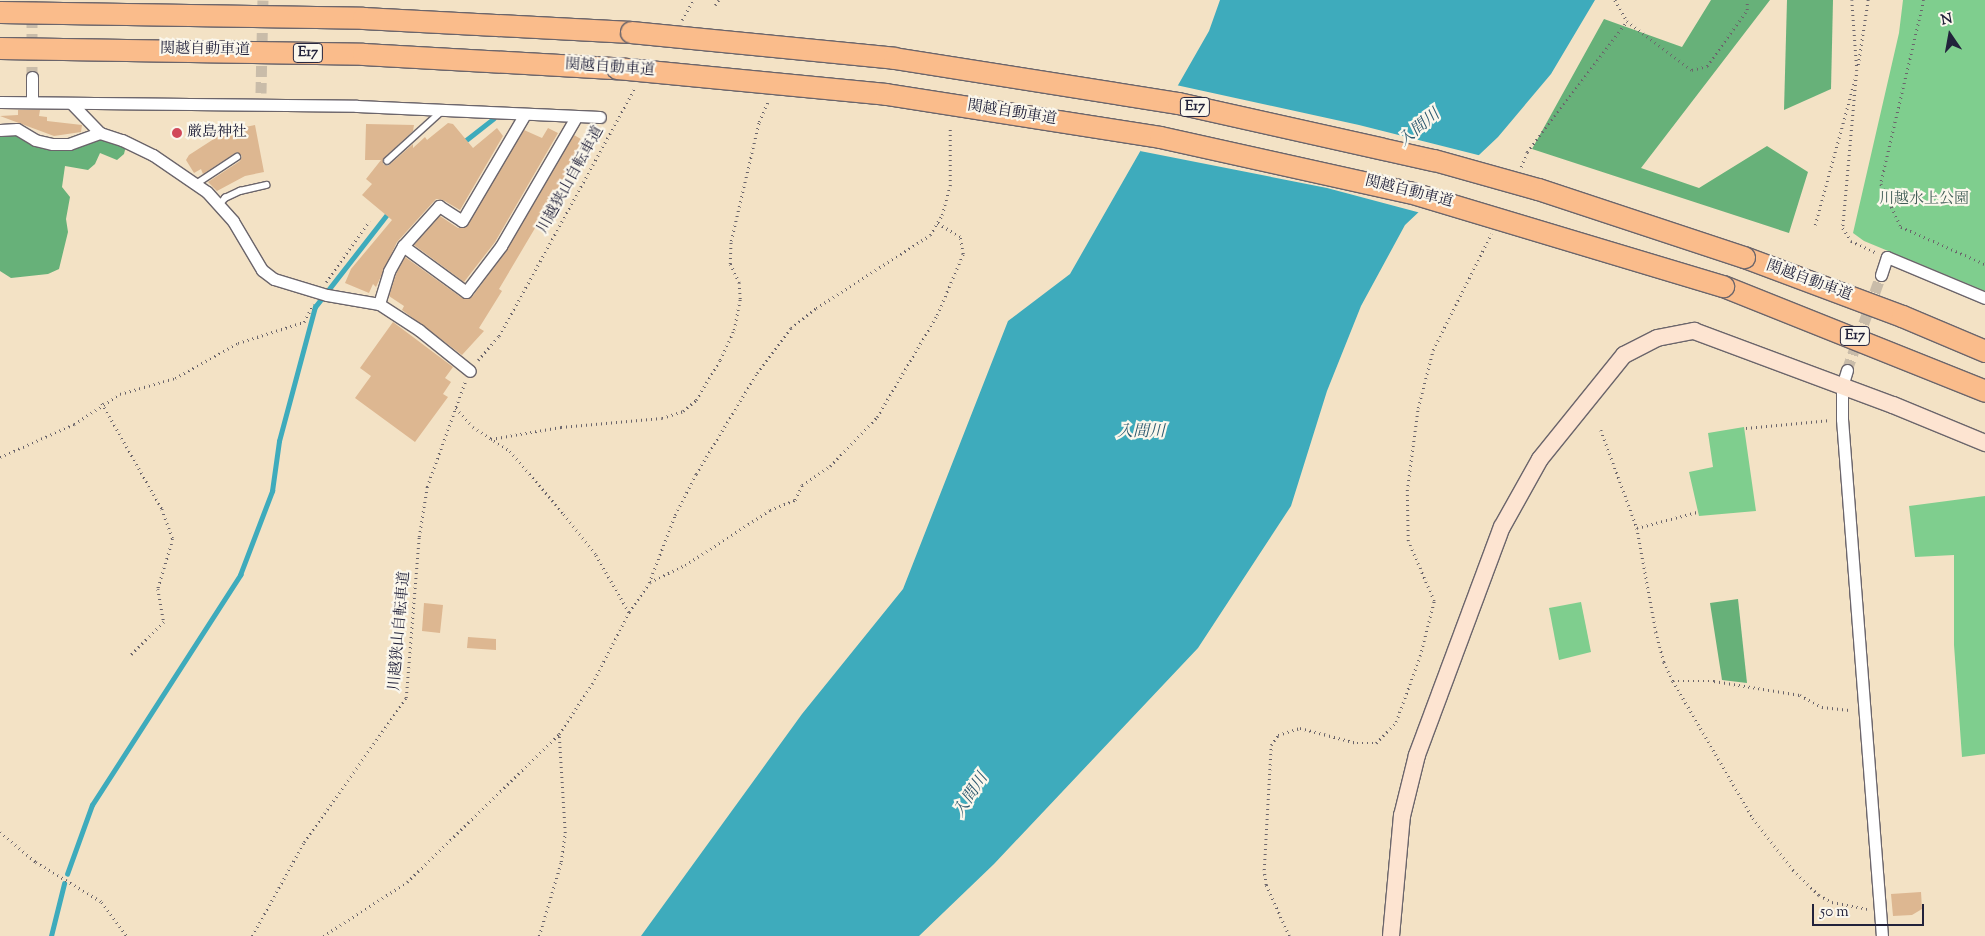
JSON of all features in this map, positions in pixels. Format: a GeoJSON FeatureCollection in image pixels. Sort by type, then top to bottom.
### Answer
{"type":"FeatureCollection","features":[{"type":"Feature","properties":{"kind":"highway","name":"関越自動車道"},"geometry":{"type":"LineString","coordinates":[[0,12],[363,18],[631,32],[894,58],[1187,105],[1415,156],[1538,188],[1744,257],[1902,316],[1985,351]]}},
{"type":"Feature","properties":{"kind":"highway","name":"関越自動車道"},"geometry":{"type":"LineString","coordinates":[[0,48],[363,54],[616,68],[886,94],[1160,137],[1409,192],[1723,286],[1985,390]]}},
{"type":"Feature","properties":{"kind":"street"},"geometry":{"type":"LineString","coordinates":[[32,77],[32,102]]}},
{"type":"Feature","properties":{"kind":"street"},"geometry":{"type":"LineString","coordinates":[[0,102],[72,104],[261,99],[442,111],[600,117]]}},
{"type":"Feature","properties":{"kind":"street"},"geometry":{"type":"LineString","coordinates":[[72,104],[100,134],[122,140],[152,155],[196,184],[220,204],[262,270],[274,279],[322,294],[380,304],[419,330],[470,371]]}},
{"type":"Feature","properties":{"kind":"street"},"geometry":{"type":"LineString","coordinates":[[380,304],[389,271],[403,246],[439,206],[462,221],[525,114]]}},
{"type":"Feature","properties":{"kind":"street"},"geometry":{"type":"LineString","coordinates":[[403,246],[466,292],[501,246],[576,117]]}},
{"type":"Feature","properties":{"kind":"street"},"geometry":{"type":"LineString","coordinates":[[0,130],[17,129],[34,140],[53,144],[69,144],[100,134]]}},
{"type":"Feature","properties":{"kind":"street"},"geometry":{"type":"LineString","coordinates":[[1881,275],[1887,257],[1985,298]]}},
{"type":"Feature","properties":{"kind":"street"},"geometry":{"type":"LineString","coordinates":[[1391,936],[1400,832],[1417,755],[1502,527],[1540,459],[1624,355],[1657,338],[1694,331],[1842,386],[1985,443]]}},
{"type":"Feature","properties":{"kind":"street"},"geometry":{"type":"LineString","coordinates":[[1847,370],[1842,386],[1842,419],[1882,910],[1882,936]]}},
{"type":"Feature","properties":{"kind":"lane"},"geometry":{"type":"LineString","coordinates":[[387,162],[442,111]]}},
{"type":"Feature","properties":{"kind":"lane"},"geometry":{"type":"LineString","coordinates":[[196,184],[237,157]]}},
{"type":"Feature","properties":{"kind":"lane"},"geometry":{"type":"LineString","coordinates":[[220,204],[225,198],[240,191],[266,185]]}},
{"type":"Feature","properties":{"kind":"path"},"geometry":{"type":"LineString","coordinates":[[678,26],[693,0]]}},
{"type":"Feature","properties":{"kind":"path"},"geometry":{"type":"LineString","coordinates":[[715,5],[719,0]]}},
{"type":"Feature","properties":{"kind":"path"},"geometry":{"type":"LineString","coordinates":[[1615,0],[1627,21],[1692,70],[1700,70],[1708,66],[1747,10],[1747,0]]}},
{"type":"Feature","properties":{"kind":"path"},"geometry":{"type":"LineString","coordinates":[[1815,225],[1857,70],[1852,0]]}},
{"type":"Feature","properties":{"kind":"path"},"geometry":{"type":"LineString","coordinates":[[1868,0],[1857,70],[1843,228],[1851,241],[1887,257]]}},
{"type":"Feature","properties":{"kind":"path"},"geometry":{"type":"LineString","coordinates":[[1924,0],[1881,184],[1901,227],[1985,264]]}},
{"type":"Feature","properties":{"kind":"path"},"geometry":{"type":"LineString","coordinates":[[1520,169],[1527,152],[1627,21]]}},
{"type":"Feature","properties":{"kind":"path","name":"川越狭山自転車道"},"geometry":{"type":"LineString","coordinates":[[252,936],[304,842],[406,698],[423,510],[431,473],[470,371],[499,336],[640,81]]}},
{"type":"Feature","properties":{"kind":"path"},"geometry":{"type":"LineString","coordinates":[[491,439],[561,427],[662,418],[683,411],[696,400],[734,330],[740,299],[739,283],[730,264],[731,241],[759,122],[768,101]]}},
{"type":"Feature","properties":{"kind":"path"},"geometry":{"type":"LineString","coordinates":[[324,936],[407,882],[559,734],[592,684],[629,612],[649,583],[675,515],[696,474],[757,372],[791,328],[816,308],[921,242],[936,224],[950,186],[950,128]]}},
{"type":"Feature","properties":{"kind":"path"},"geometry":{"type":"LineString","coordinates":[[0,457],[68,427],[102,403],[194,370],[238,343],[304,322],[369,220]]}},
{"type":"Feature","properties":{"kind":"path"},"geometry":{"type":"LineString","coordinates":[[649,583],[685,564],[770,510],[795,500],[802,485],[830,466],[877,417],[937,315],[963,254],[960,237],[936,224]]}},
{"type":"Feature","properties":{"kind":"path"},"geometry":{"type":"LineString","coordinates":[[1289,936],[1266,885],[1264,870],[1271,745],[1278,735],[1300,728],[1357,743],[1376,743],[1396,722],[1420,656],[1434,601],[1408,541],[1407,491],[1418,408],[1433,350],[1494,229]]}},
{"type":"Feature","properties":{"kind":"path"},"geometry":{"type":"LineString","coordinates":[[102,403],[162,509],[173,539],[158,589],[164,622],[129,657]]}},
{"type":"Feature","properties":{"kind":"path"},"geometry":{"type":"LineString","coordinates":[[456,408],[463,419],[510,451],[564,514],[596,555],[629,612]]}},
{"type":"Feature","properties":{"kind":"path"},"geometry":{"type":"LineString","coordinates":[[1746,428],[1842,419]]}},
{"type":"Feature","properties":{"kind":"path"},"geometry":{"type":"LineString","coordinates":[[1601,430],[1637,528],[1656,632],[1664,662],[1673,681],[1753,818],[1806,884],[1832,902],[1882,910]]}},
{"type":"Feature","properties":{"kind":"path"},"geometry":{"type":"LineString","coordinates":[[1637,528],[1697,512]]}},
{"type":"Feature","properties":{"kind":"path"},"geometry":{"type":"LineString","coordinates":[[1673,681],[1714,681],[1800,695],[1822,707],[1866,710]]}},
{"type":"Feature","properties":{"kind":"path"},"geometry":{"type":"LineString","coordinates":[[539,936],[561,862],[565,832],[559,734]]}},
{"type":"Feature","properties":{"kind":"path"},"geometry":{"type":"LineString","coordinates":[[0,832],[36,862],[102,902],[127,936]]}},
{"type":"Feature","properties":{"kind":"green space"},"geometry":{"type":"Polygon","coordinates":[[[1711,0],[1770,0],[1641,168],[1699,188],[1767,146],[1808,172],[1789,233],[1532,149],[1604,19],[1682,47],[1711,0]]]}},
{"type":"Feature","properties":{"kind":"green space"},"geometry":{"type":"Polygon","coordinates":[[[1787,0],[1833,0],[1831,89],[1784,110],[1787,0]]]}},
{"type":"Feature","properties":{"kind":"green space","name":"川越水上公園"},"geometry":{"type":"Polygon","coordinates":[[[1903,0],[1985,0],[1985,291],[1864,241],[1853,233],[1899,33],[1903,0]]]}},
{"type":"Feature","properties":{"kind":"green space"},"geometry":{"type":"Polygon","coordinates":[[[6,133],[64,148],[76,148],[101,137],[126,146],[124,154],[117,160],[100,153],[95,164],[88,170],[65,166],[62,187],[70,197],[66,219],[68,232],[59,269],[48,274],[11,278],[0,271],[0,135],[6,133]]]}},
{"type":"Feature","properties":{"kind":"green space"},"geometry":{"type":"Polygon","coordinates":[[[1744,427],[1756,511],[1699,516],[1689,472],[1713,467],[1708,433],[1744,427]]]}},
{"type":"Feature","properties":{"kind":"green space"},"geometry":{"type":"Polygon","coordinates":[[[1985,496],[1985,754],[1962,757],[1954,645],[1954,555],[1915,557],[1909,506],[1985,496]]]}},
{"type":"Feature","properties":{"kind":"green space"},"geometry":{"type":"Polygon","coordinates":[[[1738,599],[1747,683],[1722,680],[1710,603],[1738,599]]]}},
{"type":"Feature","properties":{"kind":"green space"},"geometry":{"type":"Polygon","coordinates":[[[1581,602],[1591,652],[1559,660],[1549,608],[1581,602]]]}},
{"type":"Feature","properties":{"kind":"water","name":"入間川"},"geometry":{"type":"Polygon","coordinates":[[[1220,0],[1595,0],[1551,74],[1498,137],[1405,225],[1361,306],[1327,391],[1291,506],[1198,648],[994,864],[919,936],[641,936],[802,714],[903,589],[1008,321],[1070,274],[1209,31],[1220,0]]]}},
{"type":"Feature","properties":{"kind":"pier"},"geometry":{"type":"Polygon","coordinates":[[[1176,85],[1359,125],[1482,156],[1421,213],[1327,188],[1140,151],[1176,85]]]}},
{"type":"Feature","properties":{"kind":"building"},"geometry":{"type":"Polygon","coordinates":[[[18,110],[40,110],[39,116],[47,117],[47,121],[82,125],[81,132],[54,136],[0,116],[18,115],[18,110]]]}},
{"type":"Feature","properties":{"kind":"building"},"geometry":{"type":"Polygon","coordinates":[[[448,123],[453,124],[473,148],[497,128],[503,136],[460,210],[443,200],[436,199],[397,242],[376,287],[373,284],[369,293],[345,283],[351,269],[392,220],[362,195],[372,184],[366,179],[381,160],[365,160],[366,124],[414,125],[413,131],[384,158],[383,164],[388,166],[413,144],[413,148],[425,137],[427,140],[448,123]]]}},
{"type":"Feature","properties":{"kind":"building"},"geometry":{"type":"Polygon","coordinates":[[[255,125],[264,172],[245,176],[217,191],[208,182],[240,161],[242,156],[237,152],[203,174],[201,169],[194,173],[186,160],[189,155],[234,126],[236,129],[255,125]]]}},
{"type":"Feature","properties":{"kind":"building"},"geometry":{"type":"Polygon","coordinates":[[[548,128],[558,133],[495,242],[464,282],[414,245],[440,216],[458,228],[466,227],[524,130],[542,138],[548,128]]]}},
{"type":"Feature","properties":{"kind":"building"},"geometry":{"type":"Polygon","coordinates":[[[574,135],[586,142],[499,289],[502,291],[479,328],[484,331],[462,355],[402,310],[404,306],[389,296],[396,274],[405,257],[462,298],[472,297],[507,250],[574,135]]]}},
{"type":"Feature","properties":{"kind":"building"},"geometry":{"type":"Polygon","coordinates":[[[393,322],[453,367],[445,378],[451,382],[443,394],[448,397],[415,442],[355,398],[371,376],[360,368],[393,322]]]}},
{"type":"Feature","properties":{"kind":"building"},"geometry":{"type":"Polygon","coordinates":[[[424,603],[443,605],[440,633],[422,631],[424,603]]]}},
{"type":"Feature","properties":{"kind":"building"},"geometry":{"type":"Polygon","coordinates":[[[468,637],[496,639],[496,650],[467,648],[468,637]]]}},
{"type":"Feature","properties":{"kind":"building"},"geometry":{"type":"Polygon","coordinates":[[[1921,892],[1922,909],[1912,915],[1893,916],[1891,894],[1921,892]]]}},
{"type":"Feature","properties":{"kind":"waterway"},"geometry":{"type":"LineString","coordinates":[[461,144],[493,119]]}},
{"type":"Feature","properties":{"kind":"waterway"},"geometry":{"type":"LineString","coordinates":[[67,874],[92,805],[240,575],[272,491],[279,441],[315,307],[389,212]]}},
{"type":"Feature","properties":{"kind":"waterway"},"geometry":{"type":"LineString","coordinates":[[51,936],[64,884]]}},
{"type":"Feature","properties":{"kind":"tunnel"},"geometry":{"type":"LineString","coordinates":[[32,0],[32,77]]}},
{"type":"Feature","properties":{"kind":"tunnel"},"geometry":{"type":"LineString","coordinates":[[261,93],[263,0]]}},
{"type":"Feature","properties":{"kind":"tunnel"},"geometry":{"type":"LineString","coordinates":[[1847,370],[1881,275]]}},
{"type":"Feature","properties":{"kind":"place","name":"厳島神社"},"geometry":{"type":"Point","coordinates":[177,133]}}]}
